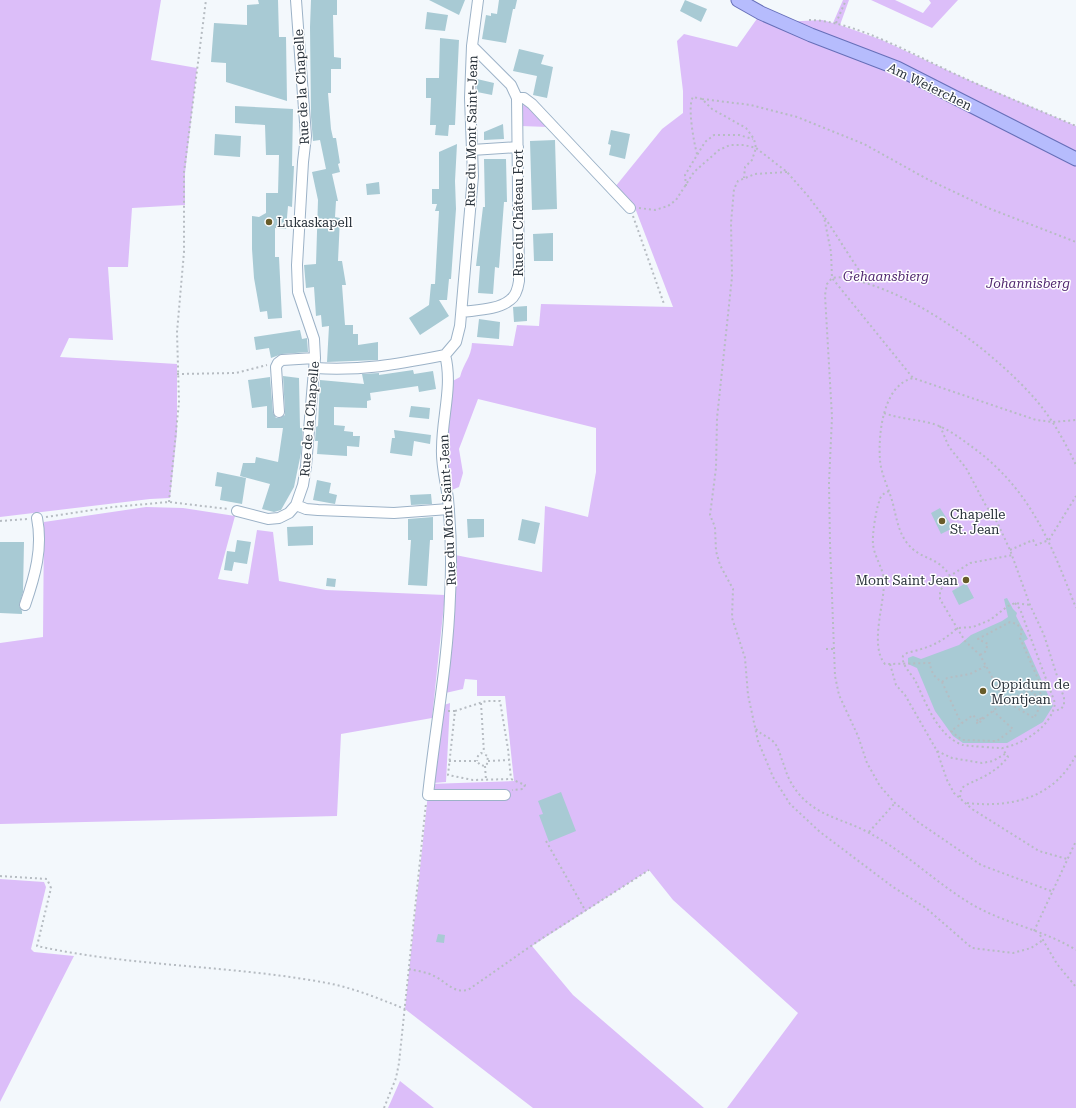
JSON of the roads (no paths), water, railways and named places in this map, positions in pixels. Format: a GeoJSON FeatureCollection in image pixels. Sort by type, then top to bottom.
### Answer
{"type":"FeatureCollection","features":[{"type":"Feature","properties":{"kind":"main road","name":"Am Weierchen"},"geometry":{"type":"LineString","coordinates":[[738,0],[781,22],[897,68],[1076,159]]}},
{"type":"Feature","properties":{"kind":"street","name":"Rue de la Chapelle"},"geometry":{"type":"LineString","coordinates":[[296,0],[306,136],[297,265],[298,292],[314,339],[315,363],[304,479],[296,505]]}},
{"type":"Feature","properties":{"kind":"street","name":"Rue du Mont Saint-Jean"},"geometry":{"type":"LineString","coordinates":[[478,0],[472,46],[470,98],[473,176],[462,312],[456,342],[445,355],[449,369],[449,383],[443,419],[442,450],[449,509],[450,595],[448,641],[428,795],[505,795]]}},
{"type":"Feature","properties":{"kind":"street","name":"Rue du Château Fort"},"geometry":{"type":"LineString","coordinates":[[462,312],[500,305],[511,300],[516,292],[519,281],[517,98],[511,85],[472,46]]}},
{"type":"Feature","properties":{"kind":"street"},"geometry":{"type":"LineString","coordinates":[[517,98],[524,98],[532,104],[630,208]]}},
{"type":"Feature","properties":{"kind":"street"},"geometry":{"type":"LineString","coordinates":[[472,150],[518,147]]}},
{"type":"Feature","properties":{"kind":"street"},"geometry":{"type":"LineString","coordinates":[[279,412],[276,367],[282,360],[315,363],[347,370],[380,367],[445,355]]}},
{"type":"Feature","properties":{"kind":"street"},"geometry":{"type":"LineString","coordinates":[[237,511],[268,519],[279,518],[289,513],[296,505],[306,509],[318,510],[394,513],[449,509]]}},
{"type":"Feature","properties":{"kind":"street"},"geometry":{"type":"LineString","coordinates":[[25,605],[35,575],[39,553],[40,532],[37,518]]}},
{"type":"Feature","properties":{"kind":"place","name":"Lukaskapell"},"geometry":{"type":"Point","coordinates":[269,222]}},
{"type":"Feature","properties":{"kind":"place","name":"Chapelle St. Jean"},"geometry":{"type":"Point","coordinates":[942,521]}},
{"type":"Feature","properties":{"kind":"place","name":"Mont Saint Jean"},"geometry":{"type":"Point","coordinates":[966,580]}},
{"type":"Feature","properties":{"kind":"place","name":"Oppidum de Montjean"},"geometry":{"type":"Point","coordinates":[983,691]}},
{"type":"Feature","properties":{"kind":"park label","name":"Gehaansbierg"},"geometry":{"type":"Point","coordinates":[886,276]}},
{"type":"Feature","properties":{"kind":"park label","name":"Johannisberg"},"geometry":{"type":"Point","coordinates":[1028,283]}}]}
